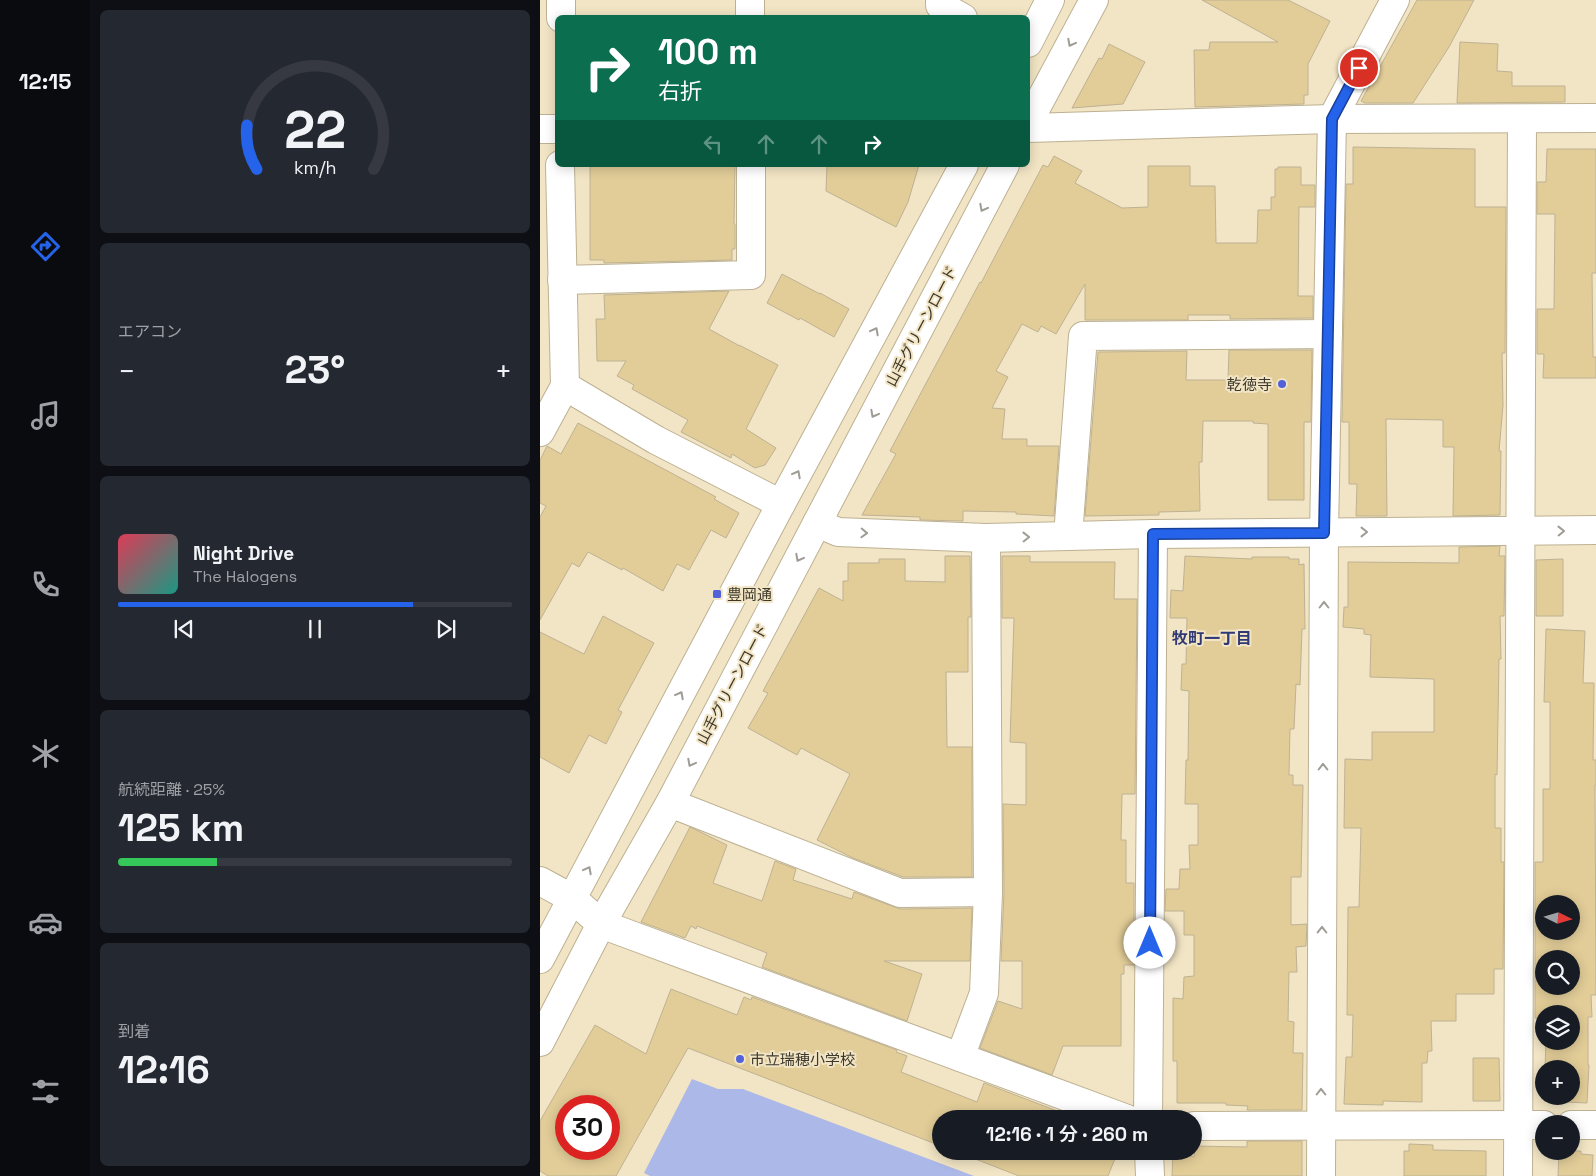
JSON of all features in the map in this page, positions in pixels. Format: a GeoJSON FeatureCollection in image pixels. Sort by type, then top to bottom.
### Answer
{"type":"FeatureCollection","features":[{"type":"Feature","properties":{"kind":"street"},"geometry":{"type":"LineString","coordinates":[[561,0],[561,15]]}},
{"type":"Feature","properties":{"kind":"street"},"geometry":{"type":"LineString","coordinates":[[750,0],[750,15]]}},
{"type":"Feature","properties":{"kind":"street"},"geometry":{"type":"LineString","coordinates":[[940,0],[940,5],[958,15]]}},
{"type":"Feature","properties":{"kind":"street"},"geometry":{"type":"LineString","coordinates":[[1030,39],[1050,0]]}},
{"type":"Feature","properties":{"kind":"street"},"geometry":{"type":"LineString","coordinates":[[1030,119],[1094,0]]}},
{"type":"Feature","properties":{"kind":"street"},"geometry":{"type":"LineString","coordinates":[[1321,1176],[1324,533],[1332,119],[1395,0]]}},
{"type":"Feature","properties":{"kind":"street"},"geometry":{"type":"LineString","coordinates":[[1518,1176],[1531,1125],[1520,531],[1522,118]]}},
{"type":"Feature","properties":{"kind":"street"},"geometry":{"type":"LineString","coordinates":[[1030,128],[1332,119],[1596,118]]}},
{"type":"Feature","properties":{"kind":"street"},"geometry":{"type":"LineString","coordinates":[[540,129],[555,129]]}},
{"type":"Feature","properties":{"kind":"street"},"geometry":{"type":"LineString","coordinates":[[540,432],[565,386],[560,167]]}},
{"type":"Feature","properties":{"kind":"street"},"geometry":{"type":"LineString","coordinates":[[562,280],[751,275],[751,167]]}},
{"type":"Feature","properties":{"kind":"street"},"geometry":{"type":"LineString","coordinates":[[540,959],[781,504],[963,167]]}},
{"type":"Feature","properties":{"kind":"street","name":"山手グリーンロード"},"geometry":{"type":"LineString","coordinates":[[540,1042],[601,924],[670,803],[1004,167]]}},
{"type":"Feature","properties":{"kind":"street"},"geometry":{"type":"LineString","coordinates":[[1068,536],[1083,336],[1328,334]]}},
{"type":"Feature","properties":{"kind":"street"},"geometry":{"type":"LineString","coordinates":[[565,386],[656,440],[781,504]]}},
{"type":"Feature","properties":{"kind":"street"},"geometry":{"type":"LineString","coordinates":[[817,523],[838,532],[986,538],[1153,534],[1596,530]]}},
{"type":"Feature","properties":{"kind":"street"},"geometry":{"type":"LineString","coordinates":[[1148,1110],[1153,534]]}},
{"type":"Feature","properties":{"kind":"street"},"geometry":{"type":"LineString","coordinates":[[960,1057],[984,992],[988,892],[986,538]]}},
{"type":"Feature","properties":{"kind":"street"},"geometry":{"type":"LineString","coordinates":[[670,803],[900,893],[988,892]]}},
{"type":"Feature","properties":{"kind":"street"},"geometry":{"type":"LineString","coordinates":[[540,881],[573,899],[601,924],[1103,1110]]}},
{"type":"Feature","properties":{"kind":"street"},"geometry":{"type":"LineString","coordinates":[[1202,1126],[1531,1125]]}},
{"type":"Feature","properties":{"kind":"street"},"geometry":{"type":"LineString","coordinates":[[1580,1125],[1596,1125]]}},
{"type":"Feature","properties":{"kind":"street"},"geometry":{"type":"LineString","coordinates":[[1149,1160],[1150,1176]]}},
{"type":"Feature","properties":{"kind":"shaded area"},"geometry":{"type":"Polygon","coordinates":[[[692,1079],[718,1089],[743,1089],[974,1176],[650,1176],[644,1173],[692,1079]]]}},
{"type":"Feature","properties":{"kind":"building"},"geometry":{"type":"Polygon","coordinates":[[[1202,0],[1288,0],[1330,21],[1308,64],[1308,95],[1304,95],[1304,104],[1195,107],[1194,50],[1209,50],[1210,42],[1278,42],[1202,0]]]}},
{"type":"Feature","properties":{"kind":"building"},"geometry":{"type":"Polygon","coordinates":[[[1417,0],[1474,0],[1449,47],[1413,103],[1365,103],[1361,101],[1417,0]]]}},
{"type":"Feature","properties":{"kind":"building"},"geometry":{"type":"Polygon","coordinates":[[[1460,42],[1498,44],[1497,71],[1512,72],[1512,86],[1565,86],[1565,102],[1457,103],[1460,42]]]}},
{"type":"Feature","properties":{"kind":"building"},"geometry":{"type":"Polygon","coordinates":[[[1109,44],[1145,62],[1123,104],[1072,108],[1099,58],[1102,59],[1109,44]]]}},
{"type":"Feature","properties":{"kind":"building"},"geometry":{"type":"Polygon","coordinates":[[[1353,147],[1475,149],[1475,207],[1506,207],[1505,353],[1502,353],[1503,405],[1499,451],[1501,451],[1500,515],[1453,516],[1454,447],[1443,447],[1443,420],[1386,419],[1387,516],[1356,516],[1357,484],[1349,484],[1349,422],[1342,422],[1346,184],[1353,184],[1353,147]]]}},
{"type":"Feature","properties":{"kind":"building"},"geometry":{"type":"Polygon","coordinates":[[[1547,149],[1596,149],[1596,273],[1592,273],[1593,357],[1596,357],[1596,378],[1543,378],[1544,354],[1537,354],[1537,309],[1554,309],[1555,214],[1537,214],[1537,182],[1546,182],[1547,149]]]}},
{"type":"Feature","properties":{"kind":"building"},"geometry":{"type":"Polygon","coordinates":[[[1054,156],[1082,171],[1075,183],[1122,208],[1148,207],[1148,166],[1190,166],[1190,186],[1215,186],[1216,243],[1257,243],[1258,210],[1271,210],[1271,197],[1275,197],[1275,169],[1278,169],[1278,167],[1301,167],[1301,185],[1315,185],[1315,207],[1299,207],[1298,296],[1313,296],[1313,318],[1230,319],[1230,315],[1188,315],[1188,320],[1085,320],[1085,284],[1056,334],[1041,326],[1038,332],[1022,324],[996,371],[1008,377],[992,408],[1005,409],[1002,439],[1027,439],[1027,446],[1059,446],[1054,516],[1016,514],[1016,512],[963,511],[963,521],[920,520],[920,517],[862,515],[896,454],[890,451],[980,282],[1043,165],[1048,167],[1054,156]]]}},
{"type":"Feature","properties":{"kind":"building"},"geometry":{"type":"Polygon","coordinates":[[[590,167],[735,167],[735,249],[732,249],[732,260],[604,263],[604,260],[590,260],[590,167]]]}},
{"type":"Feature","properties":{"kind":"building"},"geometry":{"type":"Polygon","coordinates":[[[827,167],[918,167],[908,202],[896,227],[826,191],[827,167]]]}},
{"type":"Feature","properties":{"kind":"building"},"geometry":{"type":"Polygon","coordinates":[[[782,274],[849,309],[834,337],[800,318],[799,320],[767,303],[782,274]]]}},
{"type":"Feature","properties":{"kind":"building"},"geometry":{"type":"Polygon","coordinates":[[[729,291],[709,329],[738,346],[778,365],[746,429],[776,448],[765,465],[755,468],[732,454],[731,458],[681,432],[688,420],[632,389],[634,385],[617,376],[626,361],[597,361],[596,319],[605,319],[604,295],[729,291]]]}},
{"type":"Feature","properties":{"kind":"building"},"geometry":{"type":"Polygon","coordinates":[[[1229,350],[1312,350],[1311,422],[1304,422],[1304,500],[1268,500],[1268,424],[1253,423],[1253,421],[1203,421],[1202,462],[1199,462],[1200,511],[1159,512],[1159,515],[1085,516],[1098,352],[1187,351],[1186,380],[1228,380],[1229,350]]]}},
{"type":"Feature","properties":{"kind":"building"},"geometry":{"type":"Polygon","coordinates":[[[578,423],[716,497],[714,499],[739,513],[726,538],[711,530],[689,570],[677,564],[663,591],[623,568],[622,570],[588,552],[579,567],[572,563],[540,620],[540,517],[546,506],[540,503],[540,460],[547,446],[561,454],[578,423]]]}},
{"type":"Feature","properties":{"kind":"building"},"geometry":{"type":"Polygon","coordinates":[[[1500,546],[1499,556],[1505,556],[1504,616],[1500,616],[1501,659],[1499,659],[1495,828],[1501,828],[1501,862],[1504,862],[1503,969],[1494,969],[1494,994],[1456,994],[1456,1021],[1431,1021],[1432,1051],[1428,1051],[1427,1063],[1422,1063],[1422,1102],[1383,1101],[1383,1105],[1344,1104],[1346,1057],[1352,1057],[1353,1015],[1347,1015],[1348,907],[1359,907],[1361,828],[1344,828],[1345,759],[1372,760],[1372,732],[1434,732],[1434,679],[1370,677],[1371,635],[1364,634],[1364,629],[1343,627],[1344,607],[1348,607],[1348,562],[1459,563],[1459,547],[1500,546]]]}},
{"type":"Feature","properties":{"kind":"building"},"geometry":{"type":"Polygon","coordinates":[[[945,556],[970,556],[971,617],[968,617],[968,672],[946,672],[947,747],[972,747],[972,877],[903,877],[853,858],[817,840],[850,774],[801,748],[797,755],[748,728],[768,693],[763,691],[819,588],[843,601],[843,581],[848,581],[848,563],[879,563],[879,559],[905,559],[905,581],[945,582],[945,556]]]}},
{"type":"Feature","properties":{"kind":"building"},"geometry":{"type":"Polygon","coordinates":[[[1002,556],[1030,556],[1030,562],[1115,562],[1114,599],[1137,599],[1135,794],[1122,794],[1121,840],[1126,840],[1126,883],[1134,883],[1134,965],[1124,965],[1124,974],[1121,974],[1121,1046],[1063,1046],[1052,1075],[980,1048],[998,1001],[1022,1009],[1022,961],[1001,961],[1004,892],[1003,804],[1026,805],[1026,743],[1010,742],[1014,618],[1002,618],[1002,556]]]}},
{"type":"Feature","properties":{"kind":"building"},"geometry":{"type":"Polygon","coordinates":[[[1185,556],[1252,559],[1252,557],[1289,557],[1289,559],[1299,559],[1299,565],[1304,564],[1305,629],[1302,629],[1300,685],[1296,684],[1294,729],[1290,729],[1289,775],[1293,775],[1293,785],[1303,785],[1301,877],[1291,877],[1291,925],[1307,924],[1306,946],[1296,947],[1297,972],[1289,972],[1288,1021],[1294,1022],[1293,1053],[1303,1053],[1302,1110],[1247,1110],[1248,1106],[1226,1105],[1226,1103],[1177,1103],[1177,1061],[1173,1061],[1173,998],[1183,999],[1184,977],[1194,976],[1194,935],[1184,935],[1184,911],[1165,911],[1166,889],[1179,889],[1180,869],[1190,869],[1189,845],[1198,845],[1198,804],[1185,804],[1189,691],[1181,690],[1182,664],[1186,664],[1187,618],[1170,618],[1171,590],[1183,591],[1185,556]]]}},
{"type":"Feature","properties":{"kind":"building"},"geometry":{"type":"Polygon","coordinates":[[[1563,559],[1563,616],[1536,616],[1536,560],[1563,559]]]}},
{"type":"Feature","properties":{"kind":"building"},"geometry":{"type":"Polygon","coordinates":[[[603,616],[654,643],[618,710],[622,712],[606,744],[589,735],[569,773],[540,757],[540,632],[584,654],[603,616]]]}},
{"type":"Feature","properties":{"kind":"building"},"geometry":{"type":"Polygon","coordinates":[[[1546,629],[1585,631],[1583,683],[1594,683],[1593,760],[1596,760],[1596,995],[1591,995],[1592,1017],[1588,1017],[1589,1065],[1587,1103],[1580,1103],[1580,1060],[1545,1060],[1546,1050],[1580,1050],[1580,1005],[1535,1005],[1535,995],[1580,995],[1580,950],[1535,950],[1535,940],[1580,940],[1580,895],[1535,895],[1535,862],[1543,862],[1543,789],[1550,789],[1550,702],[1544,702],[1546,629]]]}},
{"type":"Feature","properties":{"kind":"building"},"geometry":{"type":"Polygon","coordinates":[[[690,827],[727,845],[713,883],[762,901],[775,861],[796,869],[793,880],[852,899],[854,892],[900,909],[972,908],[970,961],[884,961],[922,974],[907,1021],[762,967],[767,953],[697,926],[696,929],[691,926],[685,938],[641,922],[690,827]]]}},
{"type":"Feature","properties":{"kind":"building"},"geometry":{"type":"Polygon","coordinates":[[[671,989],[737,1015],[744,997],[751,1000],[752,997],[897,1050],[896,1052],[907,1056],[901,1072],[977,1102],[984,1083],[1054,1110],[932,1110],[932,1143],[688,1048],[616,1176],[548,1176],[540,1171],[540,1121],[595,1025],[646,1054],[671,989]]]}},
{"type":"Feature","properties":{"kind":"building"},"geometry":{"type":"Polygon","coordinates":[[[1473,1058],[1499,1058],[1500,1101],[1473,1101],[1473,1058]]]}},
{"type":"Feature","properties":{"kind":"building"},"geometry":{"type":"Polygon","coordinates":[[[1247,1141],[1302,1141],[1302,1176],[1172,1176],[1173,1160],[1202,1160],[1202,1146],[1247,1147],[1247,1141]]]}},
{"type":"Feature","properties":{"kind":"building"},"geometry":{"type":"Polygon","coordinates":[[[1409,1144],[1433,1145],[1433,1150],[1486,1151],[1486,1176],[1404,1176],[1404,1151],[1409,1151],[1409,1144]]]}},
{"type":"Feature","properties":{"kind":"building"},"geometry":{"type":"Polygon","coordinates":[[[1580,1151],[1581,1154],[1593,1155],[1592,1176],[1558,1176],[1559,1160],[1580,1160],[1580,1151]]]}},
{"type":"Feature","properties":{"kind":"building"},"geometry":{"type":"Polygon","coordinates":[[[978,1160],[1114,1160],[1108,1176],[1019,1176],[978,1160]]]}},
{"type":"Feature","properties":{"kind":"place","name":"乾徳寺"},"geometry":{"type":"Point","coordinates":[1282,384]}},
{"type":"Feature","properties":{"kind":"place","name":"豊岡通"},"geometry":{"type":"Point","coordinates":[717,594]}},
{"type":"Feature","properties":{"kind":"place","name":"市立瑞穂小学校"},"geometry":{"type":"Point","coordinates":[740,1059]}},
{"type":"Feature","properties":{"kind":"district","name":"牧町一丁目"},"geometry":{"type":"Point","coordinates":[1212,638]}},
{"type":"Feature","properties":{"kind":"route"},"geometry":{"type":"LineString","coordinates":[[1150,943],[1153,534],[1324,533],[1332,119],[1359,68]]}}]}
